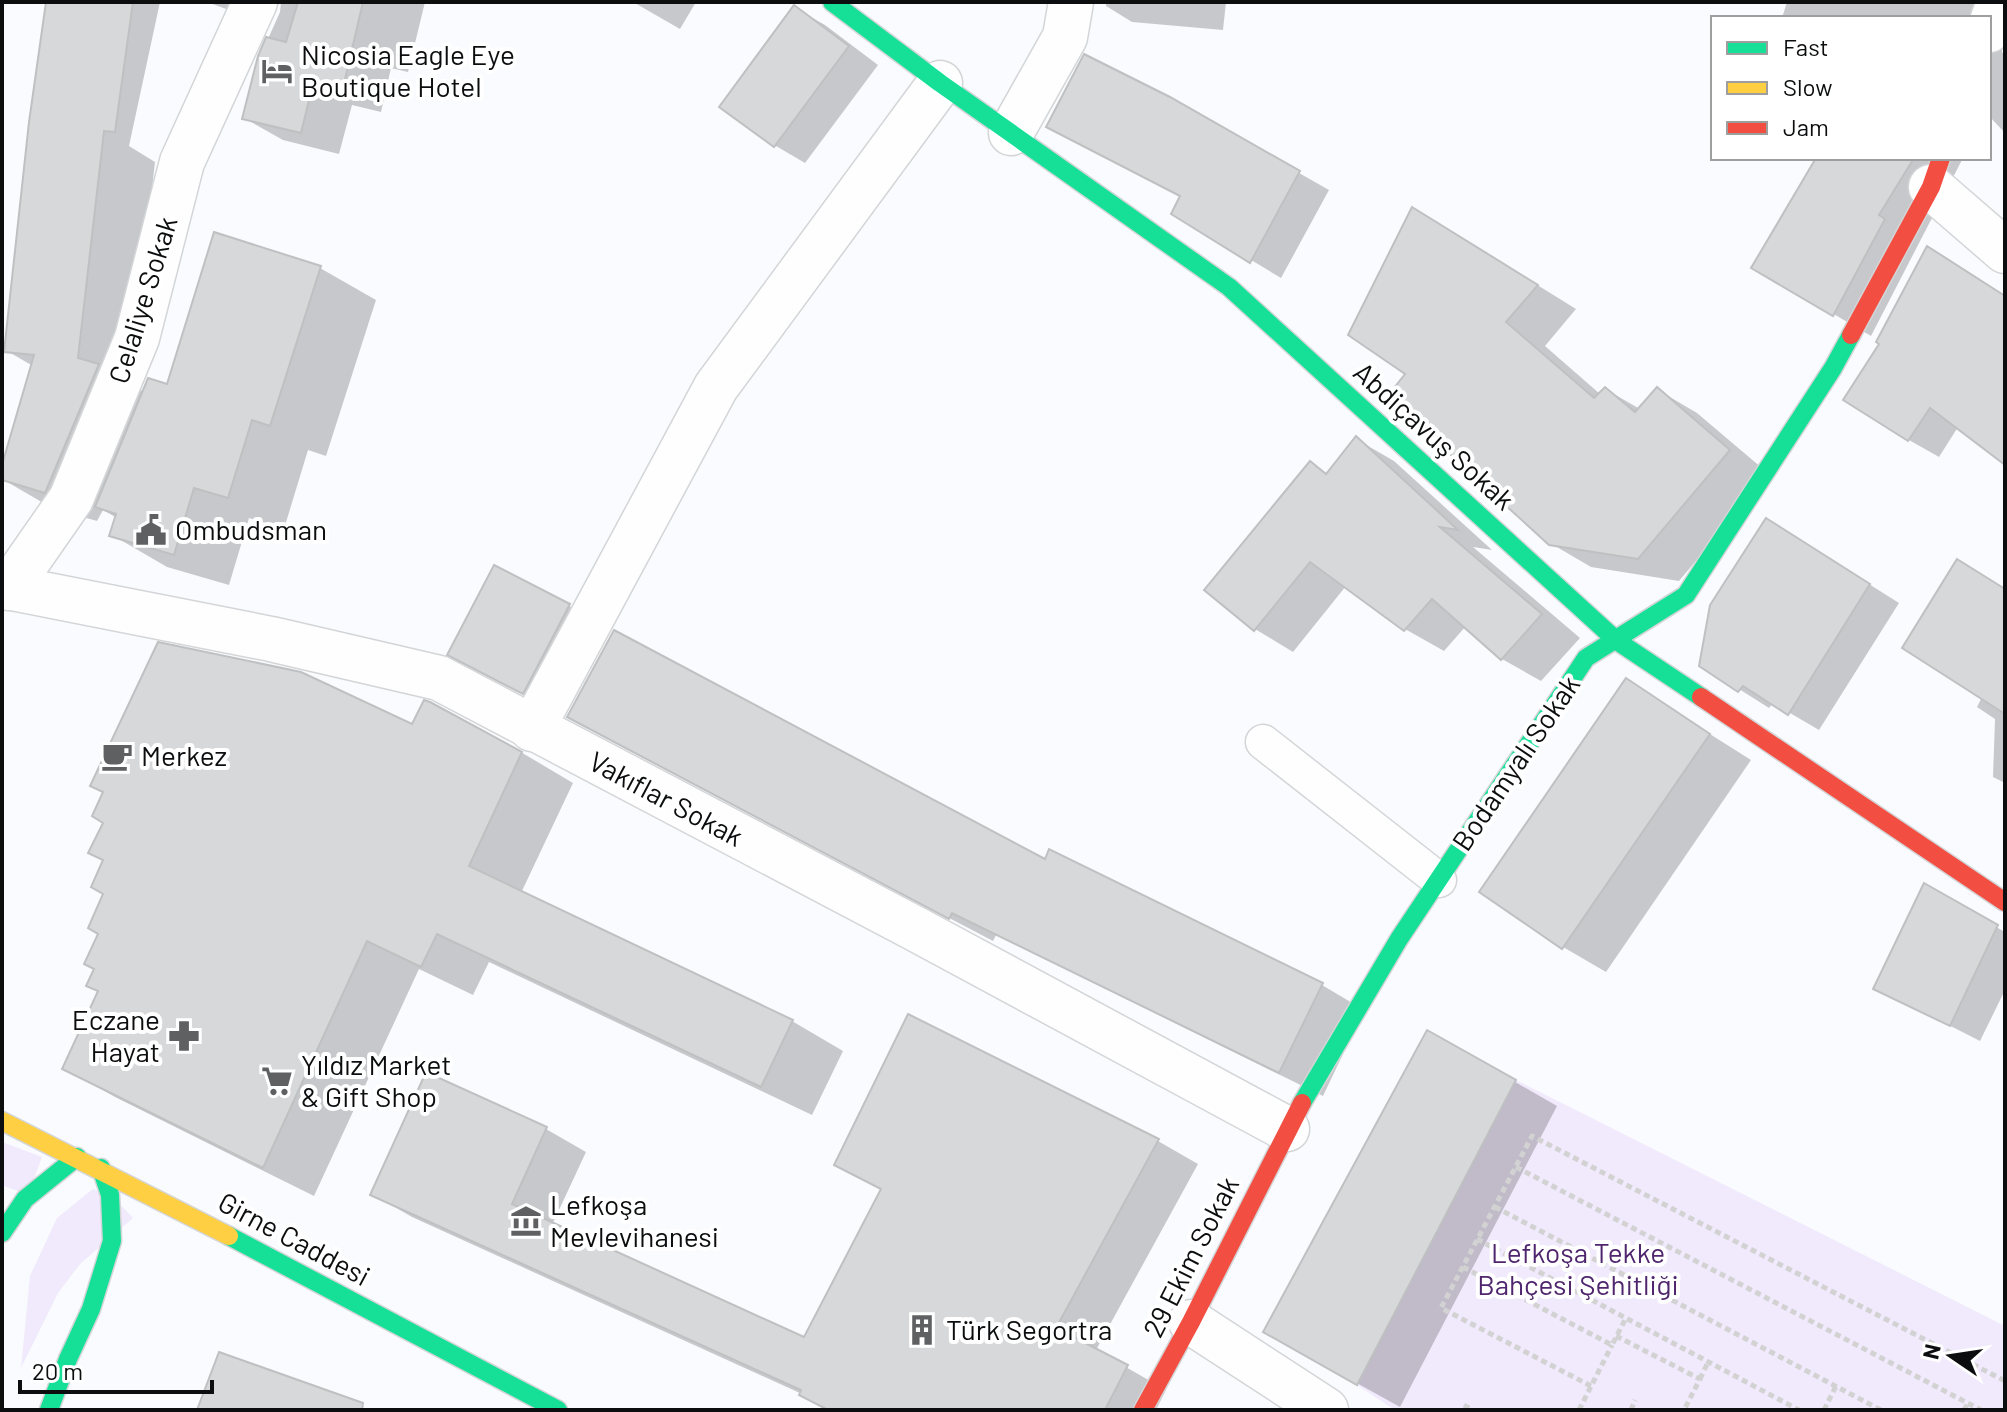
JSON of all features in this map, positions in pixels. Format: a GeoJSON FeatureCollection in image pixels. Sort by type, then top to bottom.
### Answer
{"type":"FeatureCollection","features":[{"type":"Feature","properties":{"kind":"street","name":"Celaliye Sokak"},"geometry":{"type":"LineString","coordinates":[[6,587],[71,499],[137,338],[182,162],[255,2]]}},
{"type":"Feature","properties":{"kind":"street","name":"Abdiçavuş Sokak"},"geometry":{"type":"LineString","coordinates":[[832,2],[940,83],[1229,287],[1617,641],[2005,902]]}},
{"type":"Feature","properties":{"kind":"street"},"geometry":{"type":"LineString","coordinates":[[1011,133],[1065,37],[1071,2]]}},
{"type":"Feature","properties":{"kind":"street"},"geometry":{"type":"LineString","coordinates":[[1991,24],[1999,2]]}},
{"type":"Feature","properties":{"kind":"street"},"geometry":{"type":"LineString","coordinates":[[532,729],[716,387],[940,83]]}},
{"type":"Feature","properties":{"kind":"street","name":"Bodamyalı Sokak"},"geometry":{"type":"LineString","coordinates":[[1287,1129],[1399,939],[1586,658],[1686,595],[1833,368],[1936,172],[2005,251]]}},
{"type":"Feature","properties":{"kind":"street","name":"Vakıflar Sokak"},"geometry":{"type":"LineString","coordinates":[[6,587],[271,639],[439,678],[1287,1129]]}},
{"type":"Feature","properties":{"kind":"street","name":"Girne Caddesi"},"geometry":{"type":"LineString","coordinates":[[2,1121],[101,1168],[558,1410]]}},
{"type":"Feature","properties":{"kind":"street","name":"29 Ekim Sokak"},"geometry":{"type":"LineString","coordinates":[[1143,1410],[1191,1322],[1287,1129]]}},
{"type":"Feature","properties":{"kind":"street"},"geometry":{"type":"LineString","coordinates":[[2,1233],[20,1202],[45,1179],[77,1157]]}},
{"type":"Feature","properties":{"kind":"street"},"geometry":{"type":"LineString","coordinates":[[49,1410],[91,1309],[112,1241],[110,1195],[101,1168]]}},
{"type":"Feature","properties":{"kind":"street"},"geometry":{"type":"LineString","coordinates":[[1191,1322],[1326,1410]]}},
{"type":"Feature","properties":{"kind":"lane"},"geometry":{"type":"LineString","coordinates":[[1263,742],[1439,880]]}},
{"type":"Feature","properties":{"kind":"path"},"geometry":{"type":"LineString","coordinates":[[1591,1386],[1441,1308],[1532,1136],[2005,1381]]}},
{"type":"Feature","properties":{"kind":"path"},"geometry":{"type":"LineString","coordinates":[[1516,1167],[1981,1410]]}},
{"type":"Feature","properties":{"kind":"path"},"geometry":{"type":"LineString","coordinates":[[1495,1207],[1881,1410]]}},
{"type":"Feature","properties":{"kind":"path"},"geometry":{"type":"LineString","coordinates":[[1477,1239],[1799,1410]]}},
{"type":"Feature","properties":{"kind":"path"},"geometry":{"type":"LineString","coordinates":[[1463,1267],[1612,1345]]}},
{"type":"Feature","properties":{"kind":"path"},"geometry":{"type":"LineString","coordinates":[[1579,1410],[1626,1318]]}},
{"type":"Feature","properties":{"kind":"path"},"geometry":{"type":"LineString","coordinates":[[1616,1336],[1700,1379]]}},
{"type":"Feature","properties":{"kind":"path"},"geometry":{"type":"LineString","coordinates":[[1684,1410],[1708,1362]]}},
{"type":"Feature","properties":{"kind":"path"},"geometry":{"type":"LineString","coordinates":[[1824,1410],[1836,1386]]}},
{"type":"Feature","properties":{"kind":"path"},"geometry":{"type":"LineString","coordinates":[[1631,1410],[1635,1400]]}},
{"type":"Feature","properties":{"kind":"path"},"geometry":{"type":"LineString","coordinates":[[1964,1410],[1968,1403]]}},
{"type":"Feature","properties":{"kind":"path"},"geometry":{"type":"LineString","coordinates":[[1464,1405],[1472,1410]]}},
{"type":"Feature","properties":{"kind":"green space","name":"Lefkoşa Tekke Bahçesi Şehitliği"},"geometry":{"type":"Polygon","coordinates":[[[1516,1080],[2005,1326],[2005,1410],[1395,1410],[1357,1385],[1516,1080]]]}},
{"type":"Feature","properties":{"kind":"green space"},"geometry":{"type":"Polygon","coordinates":[[[2,1142],[42,1157],[28,1195],[2,1185],[2,1142]]]}},
{"type":"Feature","properties":{"kind":"green space"},"geometry":{"type":"Polygon","coordinates":[[[93,1189],[114,1198],[133,1218],[80,1264],[58,1293],[21,1368],[30,1276],[57,1218],[93,1189]]]}},
{"type":"Feature","properties":{"kind":"building"},"geometry":{"type":"Polygon","coordinates":[[[46,2],[133,2],[115,132],[104,131],[78,358],[99,364],[45,493],[2,480],[2,465],[34,355],[4,352],[29,122],[46,2]]]}},
{"type":"Feature","properties":{"kind":"building"},"geometry":{"type":"Polygon","coordinates":[[[298,2],[363,2],[342,92],[313,84],[301,133],[242,119],[266,37],[286,42],[298,2]]]}},
{"type":"Feature","properties":{"kind":"building"},"geometry":{"type":"Polygon","coordinates":[[[794,5],[849,46],[774,147],[719,107],[794,5]]]}},
{"type":"Feature","properties":{"kind":"building"},"geometry":{"type":"Polygon","coordinates":[[[1084,54],[1170,97],[1300,171],[1250,263],[1171,214],[1180,196],[1046,127],[1084,54]]]}},
{"type":"Feature","properties":{"kind":"building"},"geometry":{"type":"Polygon","coordinates":[[[1815,160],[1913,160],[1879,215],[1885,219],[1833,316],[1751,268],[1815,160]]]}},
{"type":"Feature","properties":{"kind":"building"},"geometry":{"type":"Polygon","coordinates":[[[1412,207],[1538,285],[1506,322],[1594,398],[1605,387],[1635,412],[1657,387],[1730,450],[1638,559],[1549,545],[1387,397],[1405,374],[1348,335],[1412,207]]]}},
{"type":"Feature","properties":{"kind":"building"},"geometry":{"type":"Polygon","coordinates":[[[214,232],[321,266],[270,426],[252,420],[228,498],[194,488],[174,555],[109,536],[116,514],[95,507],[148,378],[167,384],[214,232]]]}},
{"type":"Feature","properties":{"kind":"building"},"geometry":{"type":"Polygon","coordinates":[[[1927,246],[2005,296],[2005,465],[1930,408],[1908,441],[1843,400],[1879,344],[1876,342],[1927,246]]]}},
{"type":"Feature","properties":{"kind":"building"},"geometry":{"type":"Polygon","coordinates":[[[1356,436],[1458,530],[1440,527],[1542,614],[1501,660],[1432,599],[1404,631],[1310,562],[1254,631],[1204,590],[1310,461],[1326,474],[1356,436]]]}},
{"type":"Feature","properties":{"kind":"building"},"geometry":{"type":"Polygon","coordinates":[[[1766,518],[1870,584],[1788,715],[1743,686],[1738,692],[1699,666],[1710,605],[1766,518]]]}},
{"type":"Feature","properties":{"kind":"building"},"geometry":{"type":"Polygon","coordinates":[[[1957,559],[2005,589],[2005,714],[1902,648],[1957,559]]]}},
{"type":"Feature","properties":{"kind":"building"},"geometry":{"type":"Polygon","coordinates":[[[494,565],[570,604],[523,694],[447,655],[494,565]]]}},
{"type":"Feature","properties":{"kind":"building"},"geometry":{"type":"Polygon","coordinates":[[[614,630],[1045,859],[1049,849],[1323,983],[1279,1073],[952,913],[949,919],[567,717],[614,630]]]}},
{"type":"Feature","properties":{"kind":"building"},"geometry":{"type":"Polygon","coordinates":[[[158,642],[301,672],[412,724],[424,700],[522,752],[469,866],[793,1020],[761,1087],[437,934],[421,967],[367,941],[263,1168],[62,1069],[98,991],[86,986],[94,969],[84,964],[98,934],[88,928],[103,894],[91,887],[103,860],[88,853],[103,823],[92,816],[103,792],[90,786],[158,642]]]}},
{"type":"Feature","properties":{"kind":"building"},"geometry":{"type":"Polygon","coordinates":[[[1626,678],[1710,734],[1562,949],[1479,892],[1626,678]]]}},
{"type":"Feature","properties":{"kind":"building"},"geometry":{"type":"Polygon","coordinates":[[[1924,883],[1998,925],[1950,1026],[1873,989],[1924,883]]]}},
{"type":"Feature","properties":{"kind":"building"},"geometry":{"type":"Polygon","coordinates":[[[908,1014],[1159,1139],[1056,1328],[1128,1365],[1105,1410],[828,1410],[799,1395],[801,1390],[370,1195],[426,1072],[547,1127],[512,1204],[804,1337],[881,1189],[834,1165],[908,1014]]]}},
{"type":"Feature","properties":{"kind":"building"},"geometry":{"type":"Polygon","coordinates":[[[1427,1030],[1516,1080],[1357,1385],[1263,1332],[1427,1030]]]}},
{"type":"Feature","properties":{"kind":"building"},"geometry":{"type":"Polygon","coordinates":[[[219,1352],[363,1403],[362,1410],[197,1410],[219,1352]]]}},
{"type":"Feature","properties":{"kind":"traffic: fast"},"geometry":{"type":"LineString","coordinates":[[832,2],[940,83],[1229,287],[1617,641],[1701,697]]}},
{"type":"Feature","properties":{"kind":"traffic: fast"},"geometry":{"type":"LineString","coordinates":[[1302,1103],[1399,939],[1586,658],[1686,595],[1833,368],[1851,335]]}},
{"type":"Feature","properties":{"kind":"traffic: fast"},"geometry":{"type":"LineString","coordinates":[[2,1233],[25,1199],[77,1157]]}},
{"type":"Feature","properties":{"kind":"traffic: fast"},"geometry":{"type":"LineString","coordinates":[[49,1410],[91,1309],[112,1241],[110,1195],[101,1168]]}},
{"type":"Feature","properties":{"kind":"traffic: fast"},"geometry":{"type":"LineString","coordinates":[[229,1236],[558,1410]]}},
{"type":"Feature","properties":{"kind":"traffic: slow"},"geometry":{"type":"LineString","coordinates":[[2,1121],[229,1236]]}},
{"type":"Feature","properties":{"kind":"traffic: jam"},"geometry":{"type":"LineString","coordinates":[[1851,335],[1931,187],[1940,160]]}},
{"type":"Feature","properties":{"kind":"traffic: jam"},"geometry":{"type":"LineString","coordinates":[[1701,697],[2005,902]]}},
{"type":"Feature","properties":{"kind":"traffic: jam"},"geometry":{"type":"LineString","coordinates":[[1143,1410],[1302,1103]]}},
{"type":"Feature","properties":{"kind":"place","name":"Nicosia Eagle Eye Boutique Hotel"},"geometry":{"type":"Point","coordinates":[277,71]}},
{"type":"Feature","properties":{"kind":"place","name":"Ombudsman"},"geometry":{"type":"Point","coordinates":[151,530]}},
{"type":"Feature","properties":{"kind":"place","name":"Merkez"},"geometry":{"type":"Point","coordinates":[117,756]}},
{"type":"Feature","properties":{"kind":"place","name":"Eczane Hayat"},"geometry":{"type":"Point","coordinates":[184,1036]}},
{"type":"Feature","properties":{"kind":"place","name":"Yıldız Market & Gift Shop"},"geometry":{"type":"Point","coordinates":[277,1081]}},
{"type":"Feature","properties":{"kind":"place","name":"Lefkoşa Mevlevihanesi"},"geometry":{"type":"Point","coordinates":[526,1221]}},
{"type":"Feature","properties":{"kind":"place","name":"Türk Segortra"},"geometry":{"type":"Point","coordinates":[922,1330]}}]}
